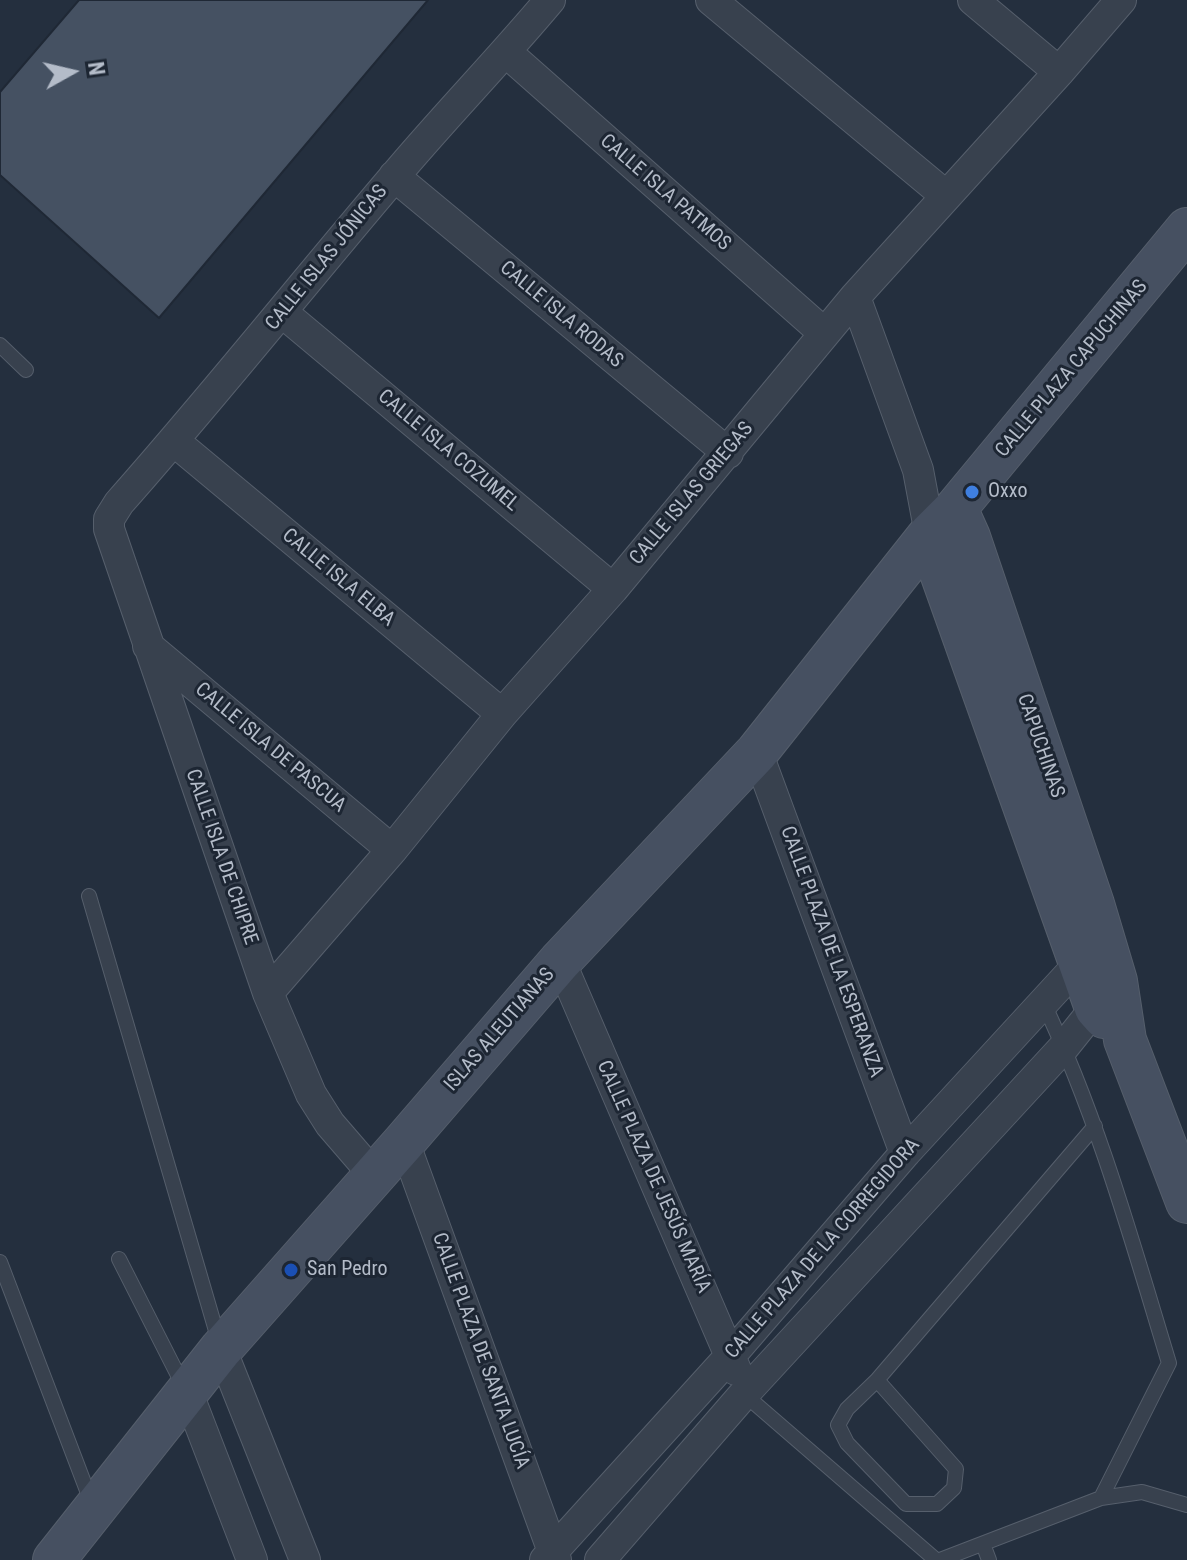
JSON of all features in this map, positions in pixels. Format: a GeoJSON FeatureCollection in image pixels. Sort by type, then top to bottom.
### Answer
{"type":"FeatureCollection","features":[{"type":"Feature","properties":{"kind":"street","name":"CALLE ISLAS JÓNICAS"},"geometry":{"type":"LineString","coordinates":[[109,519],[119,503],[283,313],[394,176],[550,0]]}},
{"type":"Feature","properties":{"kind":"street"},"geometry":{"type":"LineString","coordinates":[[711,0],[945,195]]}},
{"type":"Feature","properties":{"kind":"street"},"geometry":{"type":"LineString","coordinates":[[973,0],[1059,72]]}},
{"type":"Feature","properties":{"kind":"street","name":"CALLE ISLAS GRIEGAS"},"geometry":{"type":"LineString","coordinates":[[268,993],[392,850],[502,714],[728,453],[824,333],[1121,0]]}},
{"type":"Feature","properties":{"kind":"street","name":"CALLE ISLA PATMOS"},"geometry":{"type":"LineString","coordinates":[[506,52],[824,333]]}},
{"type":"Feature","properties":{"kind":"street","name":"CALLE ISLA RODAS"},"geometry":{"type":"LineString","coordinates":[[394,176],[728,453]]}},
{"type":"Feature","properties":{"kind":"street","name":"CALLE PLAZA CAPUCHINAS"},"geometry":{"type":"LineString","coordinates":[[943,521],[1187,229]]}},
{"type":"Feature","properties":{"kind":"street","name":"CAPUCHINAS"},"geometry":{"type":"LineString","coordinates":[[855,297],[918,470],[943,521],[979,566],[1091,951],[1187,1202]]}},
{"type":"Feature","properties":{"kind":"street","name":"CALLE ISLA COZUMEL"},"geometry":{"type":"LineString","coordinates":[[283,313],[613,589]]}},
{"type":"Feature","properties":{"kind":"street","name":"CALLE ISLA ELBA"},"geometry":{"type":"LineString","coordinates":[[174,441],[502,714]]}},
{"type":"Feature","properties":{"kind":"street","name":"CALLE ISLA DE CHIPRE"},"geometry":{"type":"LineString","coordinates":[[109,519],[109,529],[147,645],[268,993],[311,1094],[330,1124],[374,1175]]}},
{"type":"Feature","properties":{"kind":"street","name":"ISLAS ALEUTIANAS"},"geometry":{"type":"LineString","coordinates":[[54,1560],[221,1349],[560,961],[757,752],[943,521]]}},
{"type":"Feature","properties":{"kind":"street","name":"CALLE ISLA DE PASCUA"},"geometry":{"type":"LineString","coordinates":[[147,645],[392,850]]}},
{"type":"Feature","properties":{"kind":"street","name":"CALLE PLAZA DE LA ESPERANZA"},"geometry":{"type":"LineString","coordinates":[[757,752],[905,1153]]}},
{"type":"Feature","properties":{"kind":"street","name":"CALLE PLAZA DE LA CORREGIDORA"},"geometry":{"type":"LineString","coordinates":[[551,1557],[905,1153],[1091,951]]}},
{"type":"Feature","properties":{"kind":"street","name":"CALLE PLAZA DE JESÚS MARÍA"},"geometry":{"type":"LineString","coordinates":[[560,961],[731,1355],[744,1394]]}},
{"type":"Feature","properties":{"kind":"street","name":"CALLE PLAZA DE LA CORREGIDORA"},"geometry":{"type":"LineString","coordinates":[[600,1560],[744,1394],[1064,1047],[1106,995]]}},
{"type":"Feature","properties":{"kind":"street","name":"CALLE PLAZA DE SANTA LUCÍA"},"geometry":{"type":"LineString","coordinates":[[404,1142],[551,1557]]}},
{"type":"Feature","properties":{"kind":"street"},"geometry":{"type":"LineString","coordinates":[[221,1349],[305,1560]]}},
{"type":"Feature","properties":{"kind":"street"},"geometry":{"type":"LineString","coordinates":[[188,1394],[252,1560]]}},
{"type":"Feature","properties":{"kind":"lane"},"geometry":{"type":"LineString","coordinates":[[0,345],[26,370]]}},
{"type":"Feature","properties":{"kind":"lane"},"geometry":{"type":"LineString","coordinates":[[89,896],[221,1349]]}},
{"type":"Feature","properties":{"kind":"lane"},"geometry":{"type":"LineString","coordinates":[[1043,1002],[1095,1126],[1169,1363],[1101,1498]]}},
{"type":"Feature","properties":{"kind":"lane"},"geometry":{"type":"LineString","coordinates":[[877,1380],[956,1469],[954,1488],[937,1504],[906,1504],[847,1443],[838,1425],[847,1409],[877,1380],[1095,1126]]}},
{"type":"Feature","properties":{"kind":"lane"},"geometry":{"type":"LineString","coordinates":[[119,1259],[188,1394]]}},
{"type":"Feature","properties":{"kind":"lane"},"geometry":{"type":"LineString","coordinates":[[0,1262],[94,1510]]}},
{"type":"Feature","properties":{"kind":"lane"},"geometry":{"type":"LineString","coordinates":[[744,1394],[938,1560],[1101,1498],[1142,1492],[1187,1505]]}},
{"type":"Feature","properties":{"kind":"lane"},"geometry":{"type":"LineString","coordinates":[[983,1544],[989,1560]]}},
{"type":"Feature","properties":{"kind":"building"},"geometry":{"type":"Polygon","coordinates":[[[79,0],[428,0],[159,318],[0,175],[0,92],[79,0]]]}},
{"type":"Feature","properties":{"kind":"place","name":"Oxxo"},"geometry":{"type":"Point","coordinates":[972,492]}},
{"type":"Feature","properties":{"kind":"place","name":"San Pedro"},"geometry":{"type":"Point","coordinates":[291,1270]}}]}
